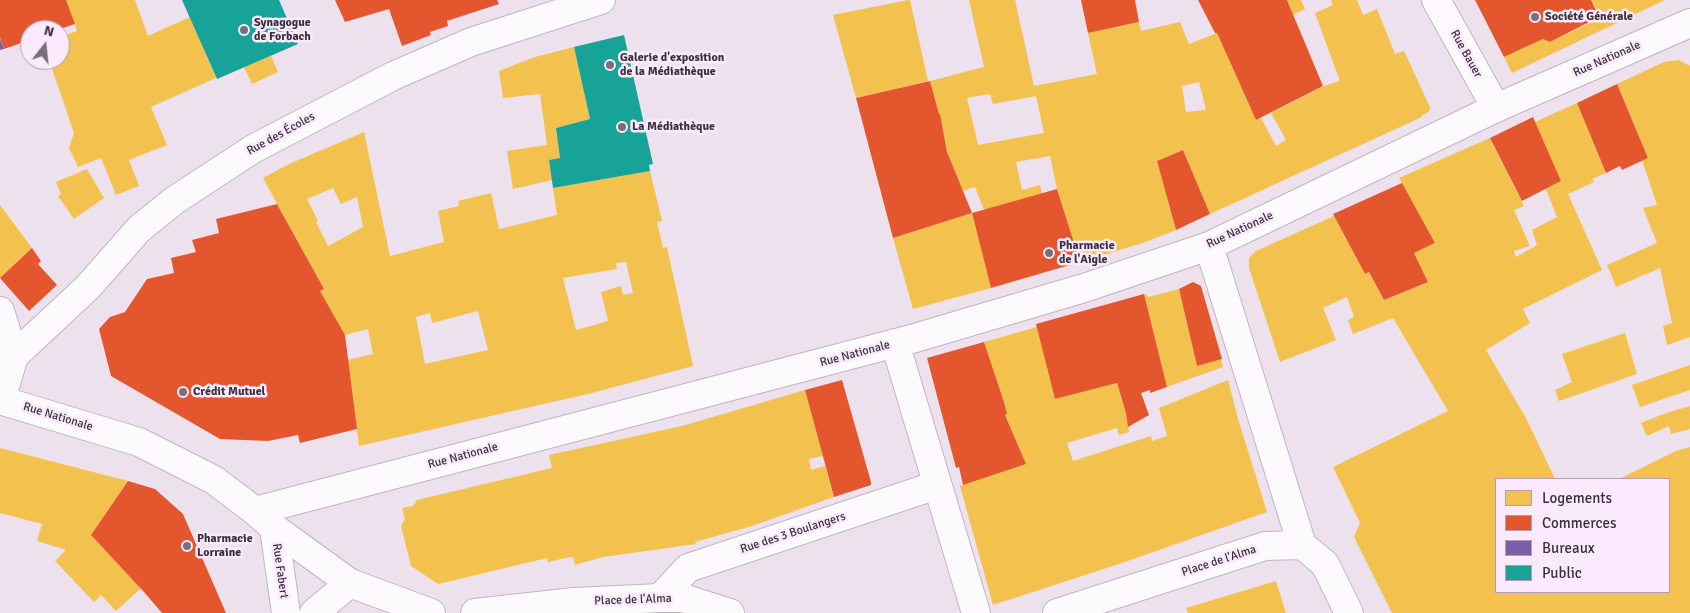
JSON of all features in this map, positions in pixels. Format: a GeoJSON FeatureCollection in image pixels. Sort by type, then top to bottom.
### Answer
{"type":"FeatureCollection","features":[{"type":"Feature","properties":{"kind":"street","name":"Rue des Écoles"},"geometry":{"type":"LineString","coordinates":[[14,356],[88,287],[139,229],[175,200],[252,148],[393,76],[471,42],[602,0]]}},
{"type":"Feature","properties":{"kind":"street","name":"Rue Bauer"},"geometry":{"type":"LineString","coordinates":[[1436,0],[1496,108]]}},
{"type":"Feature","properties":{"kind":"street","name":"Rue Nationale"},"geometry":{"type":"LineString","coordinates":[[0,400],[139,442],[214,480],[264,520],[895,343],[1084,288],[1210,246],[1496,108],[1690,23]]}},
{"type":"Feature","properties":{"kind":"street"},"geometry":{"type":"LineString","coordinates":[[1210,246],[1302,545],[1326,564],[1349,613]]}},
{"type":"Feature","properties":{"kind":"street"},"geometry":{"type":"LineString","coordinates":[[0,311],[14,356],[0,400]]}},
{"type":"Feature","properties":{"kind":"street"},"geometry":{"type":"LineString","coordinates":[[895,343],[976,613]]}},
{"type":"Feature","properties":{"kind":"street","name":"Rue des 3 Boulangers"},"geometry":{"type":"LineString","coordinates":[[660,598],[688,568],[937,485]]}},
{"type":"Feature","properties":{"kind":"street"},"geometry":{"type":"LineString","coordinates":[[264,520],[350,583],[430,613]]}},
{"type":"Feature","properties":{"kind":"street","name":"Rue Fabert"},"geometry":{"type":"LineString","coordinates":[[264,520],[282,584],[286,613]]}},
{"type":"Feature","properties":{"kind":"street","name":"Place de l'Alma"},"geometry":{"type":"LineString","coordinates":[[1057,613],[1265,546],[1302,545]]}},
{"type":"Feature","properties":{"kind":"street"},"geometry":{"type":"LineString","coordinates":[[314,613],[350,583]]}},
{"type":"Feature","properties":{"kind":"street","name":"Place de l'Alma"},"geometry":{"type":"LineString","coordinates":[[475,613],[574,602],[660,598],[683,598],[730,613]]}},
{"type":"Feature","properties":{"kind":"building: Logements"},"geometry":{"type":"Polygon","coordinates":[[[66,0],[135,0],[148,36],[190,17],[216,78],[151,107],[167,145],[129,160],[139,186],[116,195],[101,158],[78,167],[69,148],[74,133],[52,70],[70,70],[70,33],[77,31],[66,0]]]}},
{"type":"Feature","properties":{"kind":"building: Logements"},"geometry":{"type":"Polygon","coordinates":[[[910,0],[928,81],[856,98],[833,15],[910,0]]]}},
{"type":"Feature","properties":{"kind":"building: Logements"},"geometry":{"type":"Polygon","coordinates":[[[969,0],[1015,0],[1034,86],[1097,74],[1088,33],[1139,22],[1141,31],[1180,22],[1189,44],[1217,33],[1256,120],[1261,118],[1276,146],[1286,140],[1271,113],[1324,86],[1340,81],[1315,13],[1333,5],[1331,0],[1357,0],[1363,15],[1377,9],[1395,54],[1404,51],[1430,107],[1429,112],[1422,117],[1210,214],[1183,150],[1157,161],[1176,230],[1143,243],[1080,262],[1057,189],[1050,156],[1016,162],[1022,190],[1040,185],[1042,194],[984,210],[975,187],[962,191],[947,152],[940,114],[930,81],[984,67],[969,0]],[[1199,82],[1182,86],[1186,112],[1206,110],[1199,82]],[[990,94],[967,98],[978,145],[1044,133],[1036,96],[993,104],[990,94]]]}},
{"type":"Feature","properties":{"kind":"building: Logements"},"geometry":{"type":"Polygon","coordinates":[[[1287,0],[1301,0],[1305,9],[1293,15],[1287,0]]]}},
{"type":"Feature","properties":{"kind":"building: Logements"},"geometry":{"type":"Polygon","coordinates":[[[1591,0],[1665,0],[1512,73],[1504,57],[1543,39],[1550,42],[1600,18],[1591,0]]]}},
{"type":"Feature","properties":{"kind":"building: Logements"},"geometry":{"type":"Polygon","coordinates":[[[574,47],[590,119],[556,128],[560,158],[549,160],[552,180],[513,189],[507,151],[547,145],[540,94],[503,98],[499,71],[535,57],[574,47]]]}},
{"type":"Feature","properties":{"kind":"building: Logements"},"geometry":{"type":"Polygon","coordinates":[[[271,56],[278,72],[252,84],[244,67],[271,56]]]}},
{"type":"Feature","properties":{"kind":"building: Logements"},"geometry":{"type":"Polygon","coordinates":[[[1679,60],[1690,66],[1690,337],[1667,345],[1663,326],[1672,323],[1660,268],[1616,287],[1607,265],[1657,243],[1643,208],[1657,205],[1642,160],[1648,158],[1617,84],[1664,62],[1679,60]]]}},
{"type":"Feature","properties":{"kind":"building: Logements"},"geometry":{"type":"Polygon","coordinates":[[[1577,103],[1606,173],[1592,179],[1594,182],[1568,194],[1602,270],[1523,309],[1530,323],[1486,350],[1526,418],[1555,478],[1495,478],[1495,593],[1670,593],[1670,478],[1621,478],[1676,451],[1690,447],[1690,613],[1392,613],[1354,537],[1360,523],[1333,467],[1448,411],[1393,318],[1353,334],[1348,320],[1354,317],[1347,297],[1323,308],[1336,340],[1280,362],[1249,268],[1249,258],[1256,251],[1334,216],[1365,274],[1369,272],[1384,300],[1428,282],[1414,253],[1435,243],[1399,178],[1490,138],[1524,206],[1514,210],[1530,246],[1514,251],[1516,257],[1537,245],[1532,230],[1557,217],[1546,189],[1561,181],[1535,122],[1577,103]]]}},
{"type":"Feature","properties":{"kind":"building: Logements"},"geometry":{"type":"Polygon","coordinates":[[[364,132],[390,256],[444,242],[438,211],[459,206],[458,201],[491,193],[499,229],[557,215],[553,188],[650,171],[662,221],[657,222],[663,248],[667,247],[693,366],[592,393],[359,446],[348,360],[373,354],[368,329],[345,335],[320,291],[324,289],[263,178],[289,164],[364,132]],[[333,188],[307,199],[328,246],[363,227],[357,197],[341,204],[333,188]],[[626,262],[616,263],[617,269],[563,278],[576,330],[608,321],[601,292],[621,286],[623,295],[633,293],[626,262]],[[478,311],[432,323],[430,313],[416,317],[425,364],[488,350],[478,311]]]}},
{"type":"Feature","properties":{"kind":"building: Logements"},"geometry":{"type":"Polygon","coordinates":[[[87,169],[104,198],[74,219],[58,196],[61,194],[56,182],[87,169]]]}},
{"type":"Feature","properties":{"kind":"building: Logements"},"geometry":{"type":"Polygon","coordinates":[[[0,205],[32,248],[0,278],[0,205]]]}},
{"type":"Feature","properties":{"kind":"building: Logements"},"geometry":{"type":"Polygon","coordinates":[[[972,213],[991,288],[913,309],[893,238],[972,213]]]}},
{"type":"Feature","properties":{"kind":"building: Logements"},"geometry":{"type":"Polygon","coordinates":[[[1179,289],[1197,366],[1221,359],[1223,367],[1167,387],[1144,294],[1148,297],[1179,289]]]}},
{"type":"Feature","properties":{"kind":"building: Logements"},"geometry":{"type":"Polygon","coordinates":[[[1037,327],[1055,399],[1117,383],[1126,413],[1129,432],[1119,435],[1117,428],[1067,443],[1073,461],[1151,436],[1152,441],[1167,436],[1159,408],[1228,380],[1267,512],[1125,562],[993,605],[960,486],[1026,464],[1005,415],[1007,414],[1004,402],[984,342],[1037,327]]]}},
{"type":"Feature","properties":{"kind":"building: Logements"},"geometry":{"type":"Polygon","coordinates":[[[1625,333],[1637,374],[1559,401],[1555,390],[1572,382],[1562,354],[1625,333]]]}},
{"type":"Feature","properties":{"kind":"building: Logements"},"geometry":{"type":"Polygon","coordinates":[[[1690,365],[1690,390],[1640,407],[1632,385],[1690,365]]]}},
{"type":"Feature","properties":{"kind":"building: Logements"},"geometry":{"type":"Polygon","coordinates":[[[805,390],[823,456],[809,459],[811,470],[825,466],[834,497],[752,526],[695,542],[696,544],[603,557],[575,565],[574,558],[570,557],[548,562],[547,558],[438,584],[411,566],[401,526],[405,519],[402,508],[413,506],[417,500],[552,468],[549,455],[682,426],[805,390]]]}},
{"type":"Feature","properties":{"kind":"building: Logements"},"geometry":{"type":"Polygon","coordinates":[[[1690,406],[1690,429],[1671,434],[1669,426],[1647,436],[1641,423],[1690,406]]]}},
{"type":"Feature","properties":{"kind":"building: Logements"},"geometry":{"type":"Polygon","coordinates":[[[0,448],[128,481],[91,535],[141,588],[116,611],[101,595],[94,602],[55,561],[66,550],[37,541],[42,524],[0,513],[0,448]]]}},
{"type":"Feature","properties":{"kind":"building: Logements"},"geometry":{"type":"Polygon","coordinates":[[[1276,581],[1286,613],[1188,613],[1186,608],[1276,581]]]}},
{"type":"Feature","properties":{"kind":"building: Commerces"},"geometry":{"type":"Polygon","coordinates":[[[0,0],[66,0],[75,24],[70,26],[70,20],[20,20],[20,43],[4,49],[0,38],[0,0]]]}},
{"type":"Feature","properties":{"kind":"building: Commerces"},"geometry":{"type":"Polygon","coordinates":[[[335,0],[497,0],[499,4],[447,21],[448,26],[430,32],[431,35],[402,46],[389,9],[345,22],[335,0]]]}},
{"type":"Feature","properties":{"kind":"building: Commerces"},"geometry":{"type":"Polygon","coordinates":[[[1081,0],[1135,0],[1139,22],[1088,33],[1081,0]]]}},
{"type":"Feature","properties":{"kind":"building: Commerces"},"geometry":{"type":"Polygon","coordinates":[[[1198,0],[1287,0],[1323,86],[1256,120],[1217,33],[1215,33],[1198,0]]]}},
{"type":"Feature","properties":{"kind":"building: Commerces"},"geometry":{"type":"Polygon","coordinates":[[[1475,0],[1591,0],[1599,17],[1550,42],[1543,39],[1504,57],[1475,0]]]}},
{"type":"Feature","properties":{"kind":"building: Commerces"},"geometry":{"type":"Polygon","coordinates":[[[930,81],[940,114],[947,152],[972,213],[893,238],[856,98],[930,81]]]}},
{"type":"Feature","properties":{"kind":"building: Commerces"},"geometry":{"type":"Polygon","coordinates":[[[1617,84],[1648,158],[1622,170],[1620,166],[1606,173],[1577,103],[1617,84]]]}},
{"type":"Feature","properties":{"kind":"building: Commerces"},"geometry":{"type":"Polygon","coordinates":[[[1533,117],[1561,181],[1522,201],[1490,138],[1533,117]]]}},
{"type":"Feature","properties":{"kind":"building: Commerces"},"geometry":{"type":"Polygon","coordinates":[[[1183,150],[1210,214],[1176,230],[1157,161],[1183,150]]]}},
{"type":"Feature","properties":{"kind":"building: Commerces"},"geometry":{"type":"Polygon","coordinates":[[[1402,183],[1435,243],[1414,253],[1428,282],[1384,300],[1369,272],[1365,274],[1333,214],[1402,183]]]}},
{"type":"Feature","properties":{"kind":"building: Commerces"},"geometry":{"type":"Polygon","coordinates":[[[1057,189],[1080,262],[991,288],[972,213],[1057,189]]]}},
{"type":"Feature","properties":{"kind":"building: Commerces"},"geometry":{"type":"Polygon","coordinates":[[[277,204],[324,289],[320,291],[345,335],[357,429],[300,443],[298,435],[268,441],[220,439],[111,376],[99,329],[110,317],[125,312],[147,279],[174,273],[171,258],[196,252],[192,240],[219,233],[216,219],[277,204]]]}},
{"type":"Feature","properties":{"kind":"building: Commerces"},"geometry":{"type":"Polygon","coordinates":[[[32,248],[41,261],[38,264],[57,285],[29,311],[0,278],[32,248]]]}},
{"type":"Feature","properties":{"kind":"building: Commerces"},"geometry":{"type":"Polygon","coordinates":[[[1193,282],[1201,286],[1222,359],[1197,366],[1179,289],[1193,282]]]}},
{"type":"Feature","properties":{"kind":"building: Commerces"},"geometry":{"type":"Polygon","coordinates":[[[1144,294],[1167,387],[1150,393],[1150,390],[1141,393],[1149,415],[1128,427],[1117,383],[1055,399],[1036,324],[1144,294]]]}},
{"type":"Feature","properties":{"kind":"building: Commerces"},"geometry":{"type":"Polygon","coordinates":[[[984,342],[1004,402],[1007,414],[1005,415],[1026,464],[963,485],[959,467],[956,468],[927,358],[984,342]]]}},
{"type":"Feature","properties":{"kind":"building: Commerces"},"geometry":{"type":"Polygon","coordinates":[[[842,380],[871,485],[834,497],[805,390],[842,380]]]}},
{"type":"Feature","properties":{"kind":"building: Commerces"},"geometry":{"type":"Polygon","coordinates":[[[128,481],[155,489],[183,514],[226,613],[162,613],[91,535],[128,481]]]}},
{"type":"Feature","properties":{"kind":"building: Bureaux"},"geometry":{"type":"Polygon","coordinates":[[[0,39],[4,49],[0,50],[0,39]]]}},
{"type":"Feature","properties":{"kind":"building: Public","name":"Synagogue de Forbach"},"geometry":{"type":"Polygon","coordinates":[[[182,0],[279,0],[298,44],[217,79],[182,0]]]}},
{"type":"Feature","properties":{"kind":"building: Public"},"geometry":{"type":"Polygon","coordinates":[[[624,35],[653,164],[649,165],[650,171],[553,188],[549,160],[560,158],[556,128],[590,119],[574,47],[624,35]]]}},
{"type":"Feature","properties":{"kind":"place","name":"Société Générale"},"geometry":{"type":"Point","coordinates":[1535,17]}},
{"type":"Feature","properties":{"kind":"place","name":"Synagogue de Forbach"},"geometry":{"type":"Point","coordinates":[244,30]}},
{"type":"Feature","properties":{"kind":"place","name":"Galerie d'exposition de la Médiathèque"},"geometry":{"type":"Point","coordinates":[610,65]}},
{"type":"Feature","properties":{"kind":"place","name":"La Médiathèque"},"geometry":{"type":"Point","coordinates":[622,127]}},
{"type":"Feature","properties":{"kind":"place","name":"Pharmacie de l'Aigle"},"geometry":{"type":"Point","coordinates":[1049,253]}},
{"type":"Feature","properties":{"kind":"place","name":"Crédit Mutuel"},"geometry":{"type":"Point","coordinates":[183,392]}},
{"type":"Feature","properties":{"kind":"place","name":"Pharmacie Lorraine"},"geometry":{"type":"Point","coordinates":[187,546]}}]}
